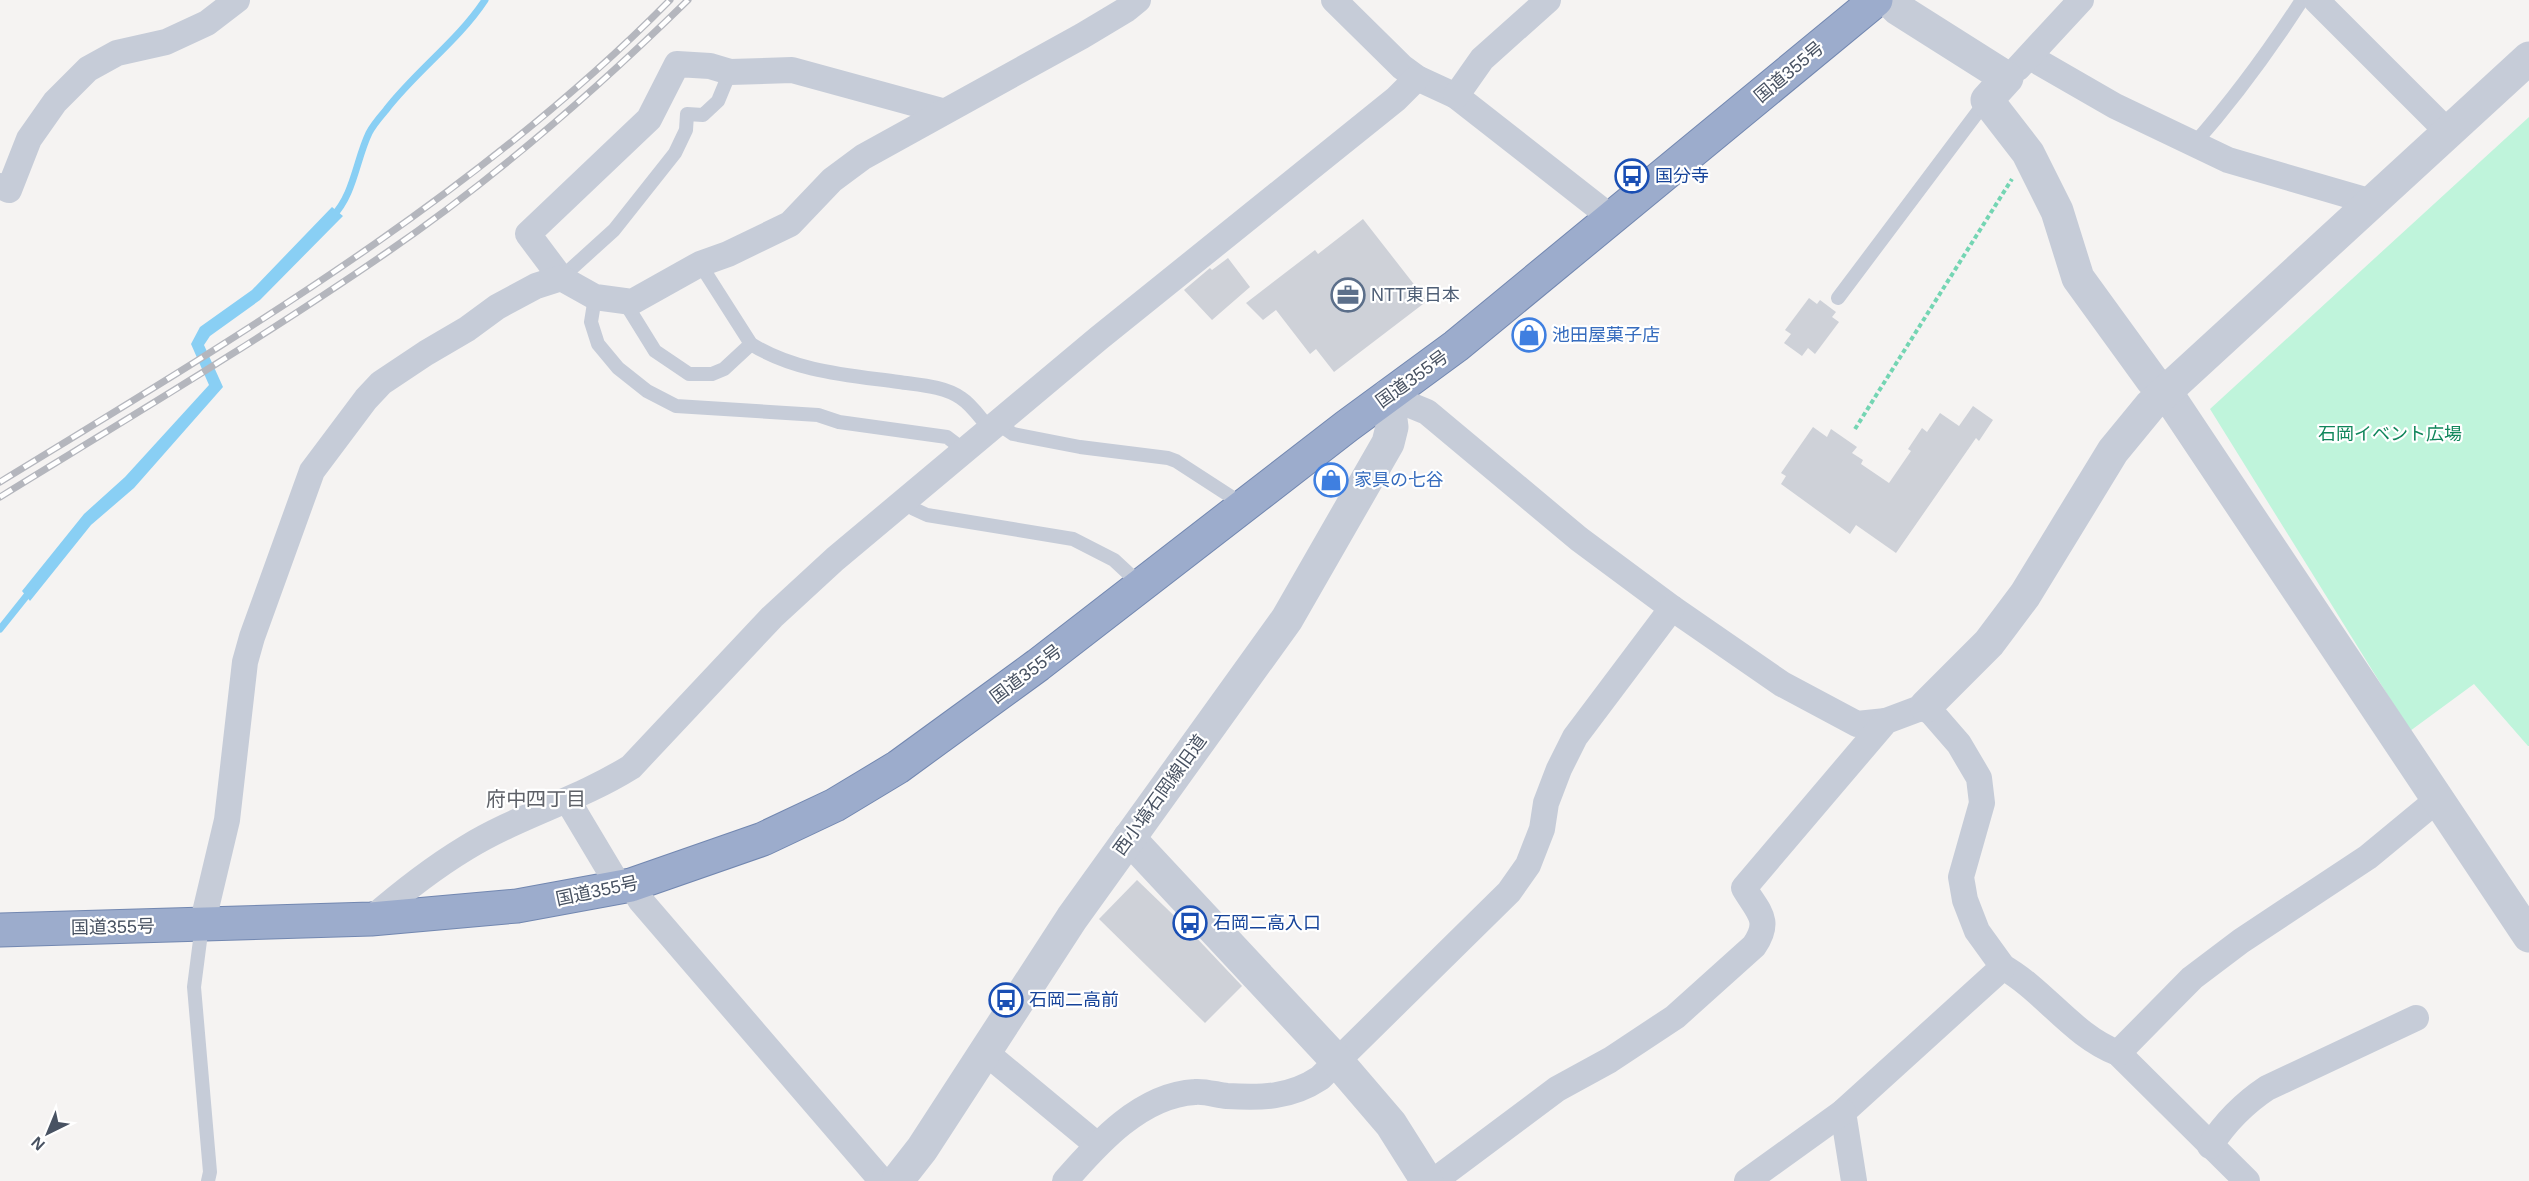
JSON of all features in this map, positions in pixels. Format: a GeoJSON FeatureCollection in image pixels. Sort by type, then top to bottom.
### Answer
{"type":"FeatureCollection","features":[{"type":"Feature","properties":{"kind":"highway","name":"国道355号"},"geometry":{"type":"LineString","coordinates":[[0,930],[371,919],[516,906],[626,887],[763,839],[835,805],[898,767],[955,727],[1456,346],[1876,0]]}},
{"type":"Feature","properties":{"kind":"street"},"geometry":{"type":"LineString","coordinates":[[0,186],[9,190],[28,139],[55,102],[88,69],[117,53],[166,42],[207,23],[237,0]]}},
{"type":"Feature","properties":{"kind":"street"},"geometry":{"type":"LineString","coordinates":[[942,111],[792,70],[730,72],[710,66],[677,64],[650,120],[528,234],[561,278],[595,297],[632,302],[700,264],[728,254],[790,224],[832,180],[863,157],[942,111],[1082,36],[1138,0]]}},
{"type":"Feature","properties":{"kind":"street"},"geometry":{"type":"LineString","coordinates":[[1334,0],[1417,78],[1456,96],[1612,219]]}},
{"type":"Feature","properties":{"kind":"street"},"geometry":{"type":"LineString","coordinates":[[1456,96],[1482,59],[1548,0]]}},
{"type":"Feature","properties":{"kind":"street"},"geometry":{"type":"LineString","coordinates":[[1889,0],[1898,9],[2008,78],[2115,106],[2228,160],[2372,202]]}},
{"type":"Feature","properties":{"kind":"street"},"geometry":{"type":"LineString","coordinates":[[2008,78],[2081,0]]}},
{"type":"Feature","properties":{"kind":"street"},"geometry":{"type":"LineString","coordinates":[[2316,0],[2448,132]]}},
{"type":"Feature","properties":{"kind":"street"},"geometry":{"type":"LineString","coordinates":[[1388,396],[1426,412],[1579,539],[1672,608],[1782,684],[1857,724],[1886,721],[1926,706],[1989,643],[2025,595],[2114,452],[2150,406],[2529,58]]}},
{"type":"Feature","properties":{"kind":"street"},"geometry":{"type":"LineString","coordinates":[[371,919],[400,894],[467,847],[605,783],[631,767],[772,617],[835,559],[1258,208],[1396,99],[1417,78]]}},
{"type":"Feature","properties":{"kind":"street"},"geometry":{"type":"LineString","coordinates":[[2008,78],[2028,153],[2057,212],[2078,278],[2152,380],[2166,392],[2529,936]]}},
{"type":"Feature","properties":{"kind":"street"},"geometry":{"type":"LineString","coordinates":[[202,925],[227,820],[245,663],[252,637],[312,471],[381,383],[467,329],[497,307],[536,286],[561,278]]}},
{"type":"Feature","properties":{"kind":"street","name":"西小塙石岡線旧道"},"geometry":{"type":"LineString","coordinates":[[897,1181],[922,1149],[1072,918],[1287,619],[1389,443],[1392,427],[1388,396]]}},
{"type":"Feature","properties":{"kind":"street"},"geometry":{"type":"LineString","coordinates":[[1065,1181],[1096,1144],[1140,1112],[1171,1096],[1196,1092],[1269,1098],[1290,1093],[1320,1078],[1509,892],[1528,865],[1542,829],[1549,794],[1558,769],[1575,737],[1672,608]]}},
{"type":"Feature","properties":{"kind":"street"},"geometry":{"type":"LineString","coordinates":[[1926,706],[1959,744],[1979,778],[1982,803],[1961,878],[1965,900],[1977,931],[2003,967],[2031,986],[2093,1041],[2118,1053],[2247,1181]]}},
{"type":"Feature","properties":{"kind":"street"},"geometry":{"type":"LineString","coordinates":[[1434,1181],[1557,1089],[1610,1060],[1675,1017],[1754,946],[1764,933],[1762,918],[1744,888],[1886,721]]}},
{"type":"Feature","properties":{"kind":"street"},"geometry":{"type":"LineString","coordinates":[[2118,1053],[2192,978],[2241,941],[2368,856],[2437,800]]}},
{"type":"Feature","properties":{"kind":"street"},"geometry":{"type":"LineString","coordinates":[[568,801],[626,887],[882,1181]]}},
{"type":"Feature","properties":{"kind":"street"},"geometry":{"type":"LineString","coordinates":[[1129,838],[1337,1061],[1390,1124],[1427,1181]]}},
{"type":"Feature","properties":{"kind":"street"},"geometry":{"type":"LineString","coordinates":[[1748,1181],[1843,1112],[2003,967]]}},
{"type":"Feature","properties":{"kind":"street"},"geometry":{"type":"LineString","coordinates":[[2210,1146],[2223,1125],[2246,1102],[2267,1088],[2416,1018]]}},
{"type":"Feature","properties":{"kind":"street"},"geometry":{"type":"LineString","coordinates":[[985,1052],[1096,1144]]}},
{"type":"Feature","properties":{"kind":"street"},"geometry":{"type":"LineString","coordinates":[[1843,1112],[1854,1181]]}},
{"type":"Feature","properties":{"kind":"lane"},"geometry":{"type":"LineString","coordinates":[[2194,144],[2224,110],[2266,55],[2302,0]]}},
{"type":"Feature","properties":{"kind":"lane"},"geometry":{"type":"LineString","coordinates":[[561,278],[615,230],[675,153],[686,130],[687,114],[703,115],[718,101],[730,72]]}},
{"type":"Feature","properties":{"kind":"lane"},"geometry":{"type":"LineString","coordinates":[[1838,298],[2008,78]]}},
{"type":"Feature","properties":{"kind":"lane"},"geometry":{"type":"LineString","coordinates":[[700,264],[751,344],[784,361],[819,371],[936,388],[961,398],[993,426],[1013,434],[1080,447],[1168,458],[1230,496]]}},
{"type":"Feature","properties":{"kind":"lane"},"geometry":{"type":"LineString","coordinates":[[595,297],[591,322],[598,344],[618,368],[640,386],[676,406],[818,415],[839,422],[947,437],[964,450]]}},
{"type":"Feature","properties":{"kind":"lane"},"geometry":{"type":"LineString","coordinates":[[624,301],[655,351],[689,374],[712,374],[724,369],[751,344]]}},
{"type":"Feature","properties":{"kind":"lane"},"geometry":{"type":"LineString","coordinates":[[905,500],[914,509],[927,515],[1073,539],[1114,560],[1142,586]]}},
{"type":"Feature","properties":{"kind":"lane"},"geometry":{"type":"LineString","coordinates":[[202,925],[194,987],[210,1172],[208,1181]]}},
{"type":"Feature","properties":{"kind":"path"},"geometry":{"type":"LineString","coordinates":[[1855,429],[2028,153]]}},
{"type":"Feature","properties":{"kind":"green space","name":"石岡イベント広場"},"geometry":{"type":"Polygon","coordinates":[[[2529,117],[2528,746],[2474,684],[2410,731],[2210,409],[2529,117]]]}},
{"type":"Feature","properties":{"kind":"water"},"geometry":{"type":"Polygon","coordinates":[[[332,207],[343,216],[260,300],[210,336],[204,345],[223,387],[134,488],[91,525],[30,601],[22,591],[84,514],[125,477],[209,385],[191,344],[200,327],[252,290],[332,207]]]}},
{"type":"Feature","properties":{"kind":"building","name":"NTT東日本"},"geometry":{"type":"Polygon","coordinates":[[[1363,219],[1427,301],[1334,372],[1316,349],[1310,354],[1276,310],[1263,320],[1246,303],[1315,250],[1318,254],[1363,219]]]}},
{"type":"Feature","properties":{"kind":"building"},"geometry":{"type":"Polygon","coordinates":[[[1228,258],[1250,287],[1212,320],[1184,290],[1210,268],[1212,270],[1228,258]]]}},
{"type":"Feature","properties":{"kind":"building"},"geometry":{"type":"Polygon","coordinates":[[[1809,298],[1817,304],[1820,300],[1836,312],[1832,317],[1839,322],[1815,354],[1808,348],[1802,356],[1784,343],[1791,334],[1785,330],[1809,298]]]}},
{"type":"Feature","properties":{"kind":"building"},"geometry":{"type":"Polygon","coordinates":[[[1973,406],[1993,420],[1979,441],[1976,438],[1896,553],[1856,525],[1850,534],[1781,484],[1786,476],[1781,473],[1813,427],[1827,437],[1831,429],[1857,447],[1852,453],[1863,460],[1861,464],[1889,483],[1911,451],[1908,449],[1922,428],[1927,432],[1940,413],[1959,426],[1973,406]]]}},
{"type":"Feature","properties":{"kind":"building"},"geometry":{"type":"Polygon","coordinates":[[[1137,880],[1242,986],[1205,1023],[1099,919],[1137,880]]]}},
{"type":"Feature","properties":{"kind":"waterway"},"geometry":{"type":"LineString","coordinates":[[332,217],[350,188],[365,143],[375,124],[410,82],[462,29],[485,0]]}},
{"type":"Feature","properties":{"kind":"waterway"},"geometry":{"type":"LineString","coordinates":[[0,629],[32,589]]}},
{"type":"Feature","properties":{"kind":"railway"},"geometry":{"type":"LineString","coordinates":[[0,482],[263,318],[350,261],[435,201],[517,138],[595,71],[670,0]]}},
{"type":"Feature","properties":{"kind":"railway"},"geometry":{"type":"LineString","coordinates":[[0,497],[243,347],[426,225],[543,133],[617,68],[688,0]]}},
{"type":"Feature","properties":{"kind":"place","name":"国分寺"},"geometry":{"type":"Point","coordinates":[1632,176]}},
{"type":"Feature","properties":{"kind":"place","name":"NTT東日本"},"geometry":{"type":"Point","coordinates":[1348,295]}},
{"type":"Feature","properties":{"kind":"place","name":"池田屋菓子店"},"geometry":{"type":"Point","coordinates":[1529,335]}},
{"type":"Feature","properties":{"kind":"place","name":"家具の七谷"},"geometry":{"type":"Point","coordinates":[1331,480]}},
{"type":"Feature","properties":{"kind":"place","name":"石岡二高入口"},"geometry":{"type":"Point","coordinates":[1190,923]}},
{"type":"Feature","properties":{"kind":"place","name":"石岡二高前"},"geometry":{"type":"Point","coordinates":[1006,1000]}},
{"type":"Feature","properties":{"kind":"district","name":"府中四丁目"},"geometry":{"type":"Point","coordinates":[536,799]}}]}
